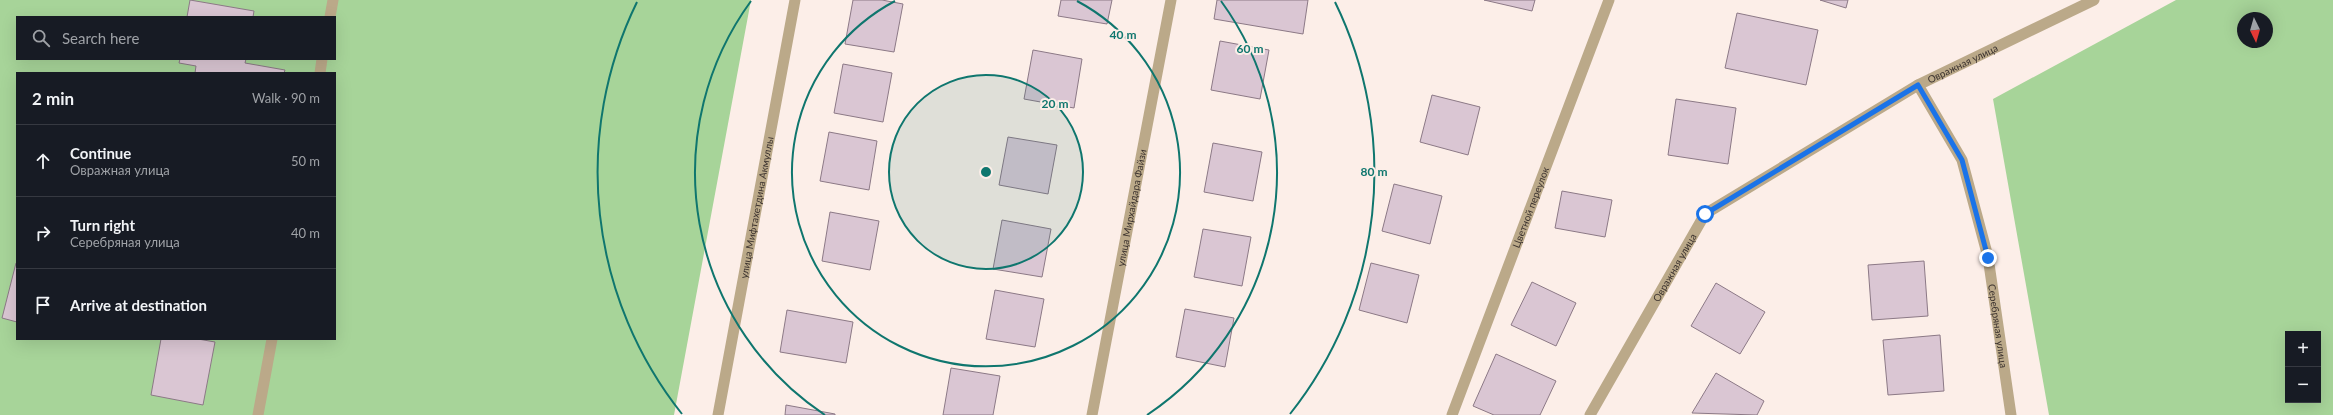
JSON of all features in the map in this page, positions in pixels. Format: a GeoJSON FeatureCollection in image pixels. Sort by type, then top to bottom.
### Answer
{"type":"FeatureCollection","features":[{"type":"Feature","properties":{"kind":"street"},"geometry":{"type":"LineString","coordinates":[[330,16],[333,0]]}},
{"type":"Feature","properties":{"kind":"street","name":"улица Мифтахетдина Акмуллы"},"geometry":{"type":"LineString","coordinates":[[718,415],[795,0]]}},
{"type":"Feature","properties":{"kind":"street","name":"улица Мирхайдара Файзи"},"geometry":{"type":"LineString","coordinates":[[1092,415],[1172,0]]}},
{"type":"Feature","properties":{"kind":"street","name":"Цветной переулок"},"geometry":{"type":"LineString","coordinates":[[1452,415],[1609,0]]}},
{"type":"Feature","properties":{"kind":"street","name":"Овражная улица"},"geometry":{"type":"LineString","coordinates":[[1590,415],[1705,214],[1918,85],[2094,0]]}},
{"type":"Feature","properties":{"kind":"street"},"geometry":{"type":"LineString","coordinates":[[320,72],[322,60]]}},
{"type":"Feature","properties":{"kind":"street","name":"Серебряная улица"},"geometry":{"type":"LineString","coordinates":[[1918,85],[1962,160],[1988,258],[2011,415]]}},
{"type":"Feature","properties":{"kind":"street"},"geometry":{"type":"LineString","coordinates":[[258,415],[272,340]]}},
{"type":"Feature","properties":{"kind":"green space"},"geometry":{"type":"Polygon","coordinates":[[[0,0],[751,0],[674,415],[0,415],[0,0]]]}},
{"type":"Feature","properties":{"kind":"green space"},"geometry":{"type":"Polygon","coordinates":[[[2176,0],[2333,0],[2333,415],[2049,415],[1993,99],[2176,0]]]}},
{"type":"Feature","properties":{"kind":"building"},"geometry":{"type":"Polygon","coordinates":[[[190,0],[254,11],[253,16],[187,16],[190,0]]]}},
{"type":"Feature","properties":{"kind":"building"},"geometry":{"type":"Polygon","coordinates":[[[853,0],[882,0],[903,4],[894,52],[845,44],[853,0]]]}},
{"type":"Feature","properties":{"kind":"building"},"geometry":{"type":"Polygon","coordinates":[[[1061,0],[1112,0],[1107,24],[1058,16],[1061,0]]]}},
{"type":"Feature","properties":{"kind":"building"},"geometry":{"type":"Polygon","coordinates":[[[1217,0],[1308,0],[1303,34],[1214,19],[1217,0]]]}},
{"type":"Feature","properties":{"kind":"building"},"geometry":{"type":"Polygon","coordinates":[[[1484,0],[1535,0],[1532,11],[1484,0]]]}},
{"type":"Feature","properties":{"kind":"building"},"geometry":{"type":"Polygon","coordinates":[[[1820,0],[1848,0],[1846,8],[1820,0]]]}},
{"type":"Feature","properties":{"kind":"building"},"geometry":{"type":"Polygon","coordinates":[[[1737,13],[1818,30],[1806,85],[1725,68],[1737,13]]]}},
{"type":"Feature","properties":{"kind":"building"},"geometry":{"type":"Polygon","coordinates":[[[1220,41],[1269,50],[1260,99],[1211,90],[1220,41]]]}},
{"type":"Feature","properties":{"kind":"building"},"geometry":{"type":"Polygon","coordinates":[[[1033,50],[1082,59],[1074,108],[1024,99],[1033,50]]]}},
{"type":"Feature","properties":{"kind":"building"},"geometry":{"type":"Polygon","coordinates":[[[180,60],[246,60],[245,63],[285,70],[284,72],[195,72],[196,66],[179,63],[180,60]]]}},
{"type":"Feature","properties":{"kind":"building"},"geometry":{"type":"Polygon","coordinates":[[[843,64],[892,73],[883,122],[834,113],[843,64]]]}},
{"type":"Feature","properties":{"kind":"building"},"geometry":{"type":"Polygon","coordinates":[[[1432,95],[1480,107],[1468,155],[1420,142],[1432,95]]]}},
{"type":"Feature","properties":{"kind":"building"},"geometry":{"type":"Polygon","coordinates":[[[1676,99],[1736,108],[1728,164],[1668,155],[1676,99]]]}},
{"type":"Feature","properties":{"kind":"building"},"geometry":{"type":"Polygon","coordinates":[[[829,132],[877,141],[869,190],[820,181],[829,132]]]}},
{"type":"Feature","properties":{"kind":"building"},"geometry":{"type":"Polygon","coordinates":[[[1008,137],[1057,145],[1048,194],[999,185],[1008,137]]]}},
{"type":"Feature","properties":{"kind":"building"},"geometry":{"type":"Polygon","coordinates":[[[1213,143],[1262,152],[1253,201],[1204,192],[1213,143]]]}},
{"type":"Feature","properties":{"kind":"building"},"geometry":{"type":"Polygon","coordinates":[[[1394,184],[1442,196],[1430,244],[1382,231],[1394,184]]]}},
{"type":"Feature","properties":{"kind":"building"},"geometry":{"type":"Polygon","coordinates":[[[1562,191],[1612,200],[1605,237],[1555,228],[1562,191]]]}},
{"type":"Feature","properties":{"kind":"building"},"geometry":{"type":"Polygon","coordinates":[[[830,212],[879,221],[870,270],[822,261],[830,212]]]}},
{"type":"Feature","properties":{"kind":"building"},"geometry":{"type":"Polygon","coordinates":[[[1002,220],[1051,229],[1042,277],[993,269],[1002,220]]]}},
{"type":"Feature","properties":{"kind":"building"},"geometry":{"type":"Polygon","coordinates":[[[1203,229],[1251,237],[1242,286],[1194,277],[1203,229]]]}},
{"type":"Feature","properties":{"kind":"building"},"geometry":{"type":"Polygon","coordinates":[[[1924,261],[1928,316],[1872,320],[1868,265],[1924,261]]]}},
{"type":"Feature","properties":{"kind":"building"},"geometry":{"type":"Polygon","coordinates":[[[16,263],[16,322],[2,318],[16,263]]]}},
{"type":"Feature","properties":{"kind":"building"},"geometry":{"type":"Polygon","coordinates":[[[1371,263],[1419,275],[1407,323],[1359,310],[1371,263]]]}},
{"type":"Feature","properties":{"kind":"building"},"geometry":{"type":"Polygon","coordinates":[[[1532,282],[1576,303],[1556,346],[1511,325],[1532,282]]]}},
{"type":"Feature","properties":{"kind":"building"},"geometry":{"type":"Polygon","coordinates":[[[1716,283],[1765,312],[1740,354],[1691,326],[1716,283]]]}},
{"type":"Feature","properties":{"kind":"building"},"geometry":{"type":"Polygon","coordinates":[[[995,290],[1044,299],[1035,347],[986,339],[995,290]]]}},
{"type":"Feature","properties":{"kind":"building"},"geometry":{"type":"Polygon","coordinates":[[[1185,309],[1234,318],[1225,367],[1176,357],[1185,309]]]}},
{"type":"Feature","properties":{"kind":"building"},"geometry":{"type":"Polygon","coordinates":[[[787,310],[853,322],[846,363],[780,352],[787,310]]]}},
{"type":"Feature","properties":{"kind":"building"},"geometry":{"type":"Polygon","coordinates":[[[1940,335],[1944,391],[1888,395],[1883,340],[1940,335]]]}},
{"type":"Feature","properties":{"kind":"building"},"geometry":{"type":"Polygon","coordinates":[[[161,340],[204,340],[215,342],[203,405],[151,395],[161,340]]]}},
{"type":"Feature","properties":{"kind":"building"},"geometry":{"type":"Polygon","coordinates":[[[1496,354],[1556,381],[1540,415],[1494,415],[1473,406],[1496,354]]]}},
{"type":"Feature","properties":{"kind":"building"},"geometry":{"type":"Polygon","coordinates":[[[951,368],[1000,376],[993,415],[943,415],[951,368]]]}},
{"type":"Feature","properties":{"kind":"building"},"geometry":{"type":"Polygon","coordinates":[[[1716,373],[1764,401],[1757,415],[1692,413],[1716,373]]]}},
{"type":"Feature","properties":{"kind":"building"},"geometry":{"type":"Polygon","coordinates":[[[786,405],[835,414],[835,415],[785,415],[786,405]]]}},
{"type":"Feature","properties":{"kind":"route"},"geometry":{"type":"LineString","coordinates":[[1705,214],[1918,85],[1962,160],[1988,258]]}}]}
